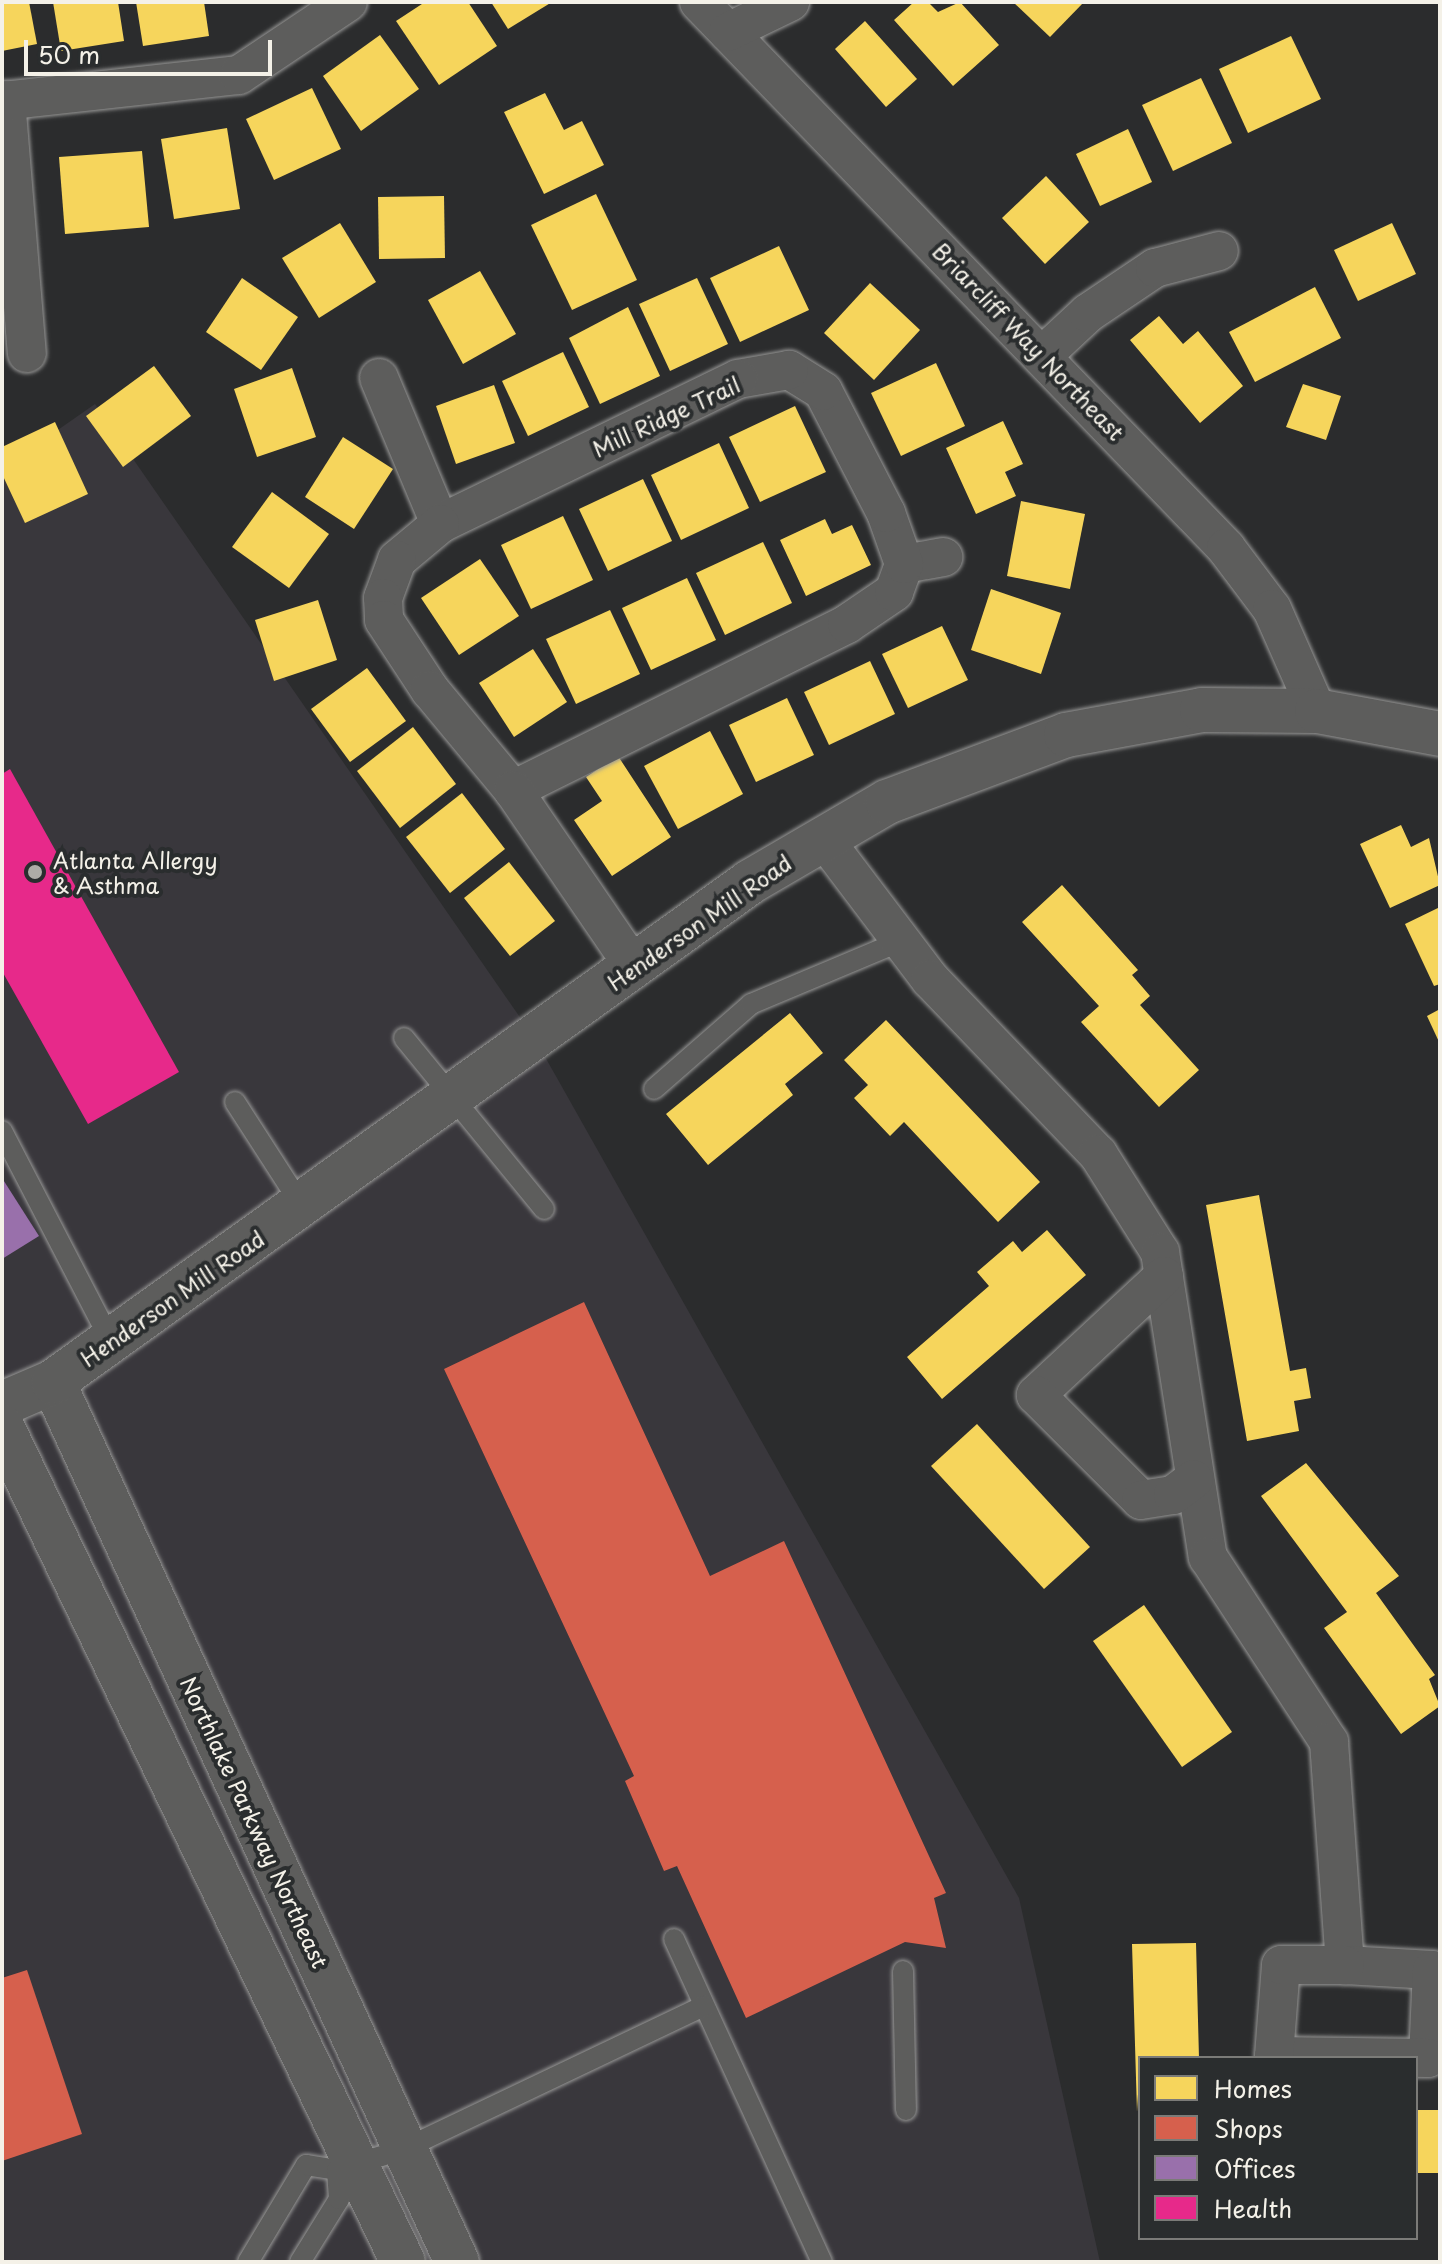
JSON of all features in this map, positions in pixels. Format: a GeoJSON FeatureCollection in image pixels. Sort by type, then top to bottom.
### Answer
{"type":"FeatureCollection","features":[{"type":"Feature","properties":{"kind":"street"},"geometry":{"type":"LineString","coordinates":[[27,353],[4,100],[239,75],[348,2]]}},
{"type":"Feature","properties":{"kind":"street","name":"Briarcliff Way Northeast"},"geometry":{"type":"LineString","coordinates":[[699,2],[1044,354],[1226,548],[1272,609],[1317,711]]}},
{"type":"Feature","properties":{"kind":"street"},"geometry":{"type":"LineString","coordinates":[[728,32],[790,2]]}},
{"type":"Feature","properties":{"kind":"street"},"geometry":{"type":"LineString","coordinates":[[1044,354],[1088,313],[1155,268],[1219,251]]}},
{"type":"Feature","properties":{"kind":"street","name":"Mill Ridge Trail"},"geometry":{"type":"LineString","coordinates":[[634,967],[513,790],[430,690],[384,620],[383,598],[397,560],[440,524],[738,379],[789,370],[835,408],[904,564]]}},
{"type":"Feature","properties":{"kind":"street"},"geometry":{"type":"LineString","coordinates":[[379,378],[440,524]]}},
{"type":"Feature","properties":{"kind":"street"},"geometry":{"type":"LineString","coordinates":[[513,790],[847,624],[894,592],[904,564],[943,557]]}},
{"type":"Feature","properties":{"kind":"street","name":"Henderson Mill Road"},"geometry":{"type":"LineString","coordinates":[[4,1427],[53,1382],[634,967],[824,839],[887,802],[1066,735],[1202,710],[1317,711],[1440,734]]}},
{"type":"Feature","properties":{"kind":"street"},"geometry":{"type":"LineString","coordinates":[[824,839],[901,941],[1098,1154],[1134,1202],[1164,1276],[1208,1557],[1329,1742],[1345,1965]]}},
{"type":"Feature","properties":{"kind":"street"},"geometry":{"type":"LineString","coordinates":[[1164,1276],[1036,1395],[1141,1500],[1173,1495],[1194,1479]]}},
{"type":"Feature","properties":{"kind":"street","name":"Northlake Parkway Northeast"},"geometry":{"type":"LineString","coordinates":[[53,1382],[457,2262]]}},
{"type":"Feature","properties":{"kind":"street"},"geometry":{"type":"LineString","coordinates":[[4,1427],[346,2167],[403,2262]]}},
{"type":"Feature","properties":{"kind":"street"},"geometry":{"type":"LineString","coordinates":[[1274,2056],[1281,1965],[1345,1965],[1432,1970],[1428,2058],[1418,2058]]}},
{"type":"Feature","properties":{"kind":"lane"},"geometry":{"type":"LineString","coordinates":[[654,1089],[751,1004],[901,941]]}},
{"type":"Feature","properties":{"kind":"lane"},"geometry":{"type":"LineString","coordinates":[[404,1038],[450,1099],[544,1209]]}},
{"type":"Feature","properties":{"kind":"lane"},"geometry":{"type":"LineString","coordinates":[[235,1102],[302,1206]]}},
{"type":"Feature","properties":{"kind":"lane"},"geometry":{"type":"LineString","coordinates":[[2,1131],[111,1341]]}},
{"type":"Feature","properties":{"kind":"lane"},"geometry":{"type":"LineString","coordinates":[[674,1939],[822,2262]]}},
{"type":"Feature","properties":{"kind":"lane"},"geometry":{"type":"LineString","coordinates":[[903,1971],[906,2110]]}},
{"type":"Feature","properties":{"kind":"lane"},"geometry":{"type":"LineString","coordinates":[[248,2262],[306,2165],[346,2167],[404,2149],[704,2006]]}},
{"type":"Feature","properties":{"kind":"lane"},"geometry":{"type":"LineString","coordinates":[[300,2262],[339,2199],[346,2167]]}},
{"type":"Feature","properties":{"kind":"shaded area"},"geometry":{"type":"Polygon","coordinates":[[[95,404],[535,1039],[1019,1898],[1100,2262],[2,2262],[2,469],[95,404]]]}},
{"type":"Feature","properties":{"kind":"building: Homes"},"geometry":{"type":"Polygon","coordinates":[[[2,2],[29,2],[37,44],[2,51],[2,2]]]}},
{"type":"Feature","properties":{"kind":"building: Homes"},"geometry":{"type":"Polygon","coordinates":[[[53,2],[118,2],[124,41],[61,51],[53,2]]]}},
{"type":"Feature","properties":{"kind":"building: Homes"},"geometry":{"type":"Polygon","coordinates":[[[136,2],[204,2],[209,36],[143,46],[136,2]]]}},
{"type":"Feature","properties":{"kind":"building: Homes"},"geometry":{"type":"Polygon","coordinates":[[[425,2],[468,2],[497,46],[439,85],[396,21],[425,2]]]}},
{"type":"Feature","properties":{"kind":"building: Homes"},"geometry":{"type":"Polygon","coordinates":[[[491,2],[552,2],[508,29],[491,2]]]}},
{"type":"Feature","properties":{"kind":"building: Homes"},"geometry":{"type":"Polygon","coordinates":[[[914,2],[928,2],[938,12],[960,2],[999,45],[953,86],[894,20],[914,2]]]}},
{"type":"Feature","properties":{"kind":"building: Homes"},"geometry":{"type":"Polygon","coordinates":[[[1013,2],[1084,2],[1050,37],[1013,2]]]}},
{"type":"Feature","properties":{"kind":"building: Homes"},"geometry":{"type":"Polygon","coordinates":[[[865,21],[917,79],[886,107],[835,49],[865,21]]]}},
{"type":"Feature","properties":{"kind":"building: Homes"},"geometry":{"type":"Polygon","coordinates":[[[380,35],[419,89],[361,131],[323,76],[380,35]]]}},
{"type":"Feature","properties":{"kind":"building: Homes"},"geometry":{"type":"Polygon","coordinates":[[[1291,36],[1321,99],[1248,133],[1219,69],[1291,36]]]}},
{"type":"Feature","properties":{"kind":"building: Homes"},"geometry":{"type":"Polygon","coordinates":[[[1201,78],[1232,143],[1173,171],[1142,105],[1201,78]]]}},
{"type":"Feature","properties":{"kind":"building: Homes"},"geometry":{"type":"Polygon","coordinates":[[[312,88],[341,149],[274,180],[246,119],[312,88]]]}},
{"type":"Feature","properties":{"kind":"building: Homes"},"geometry":{"type":"Polygon","coordinates":[[[545,93],[564,130],[582,121],[604,165],[544,194],[504,112],[545,93]]]}},
{"type":"Feature","properties":{"kind":"building: Homes"},"geometry":{"type":"Polygon","coordinates":[[[227,128],[240,209],[174,219],[161,139],[227,128]]]}},
{"type":"Feature","properties":{"kind":"building: Homes"},"geometry":{"type":"Polygon","coordinates":[[[1128,129],[1152,182],[1100,206],[1076,154],[1128,129]]]}},
{"type":"Feature","properties":{"kind":"building: Homes"},"geometry":{"type":"Polygon","coordinates":[[[142,151],[149,227],[65,234],[59,157],[142,151]]]}},
{"type":"Feature","properties":{"kind":"building: Homes"},"geometry":{"type":"Polygon","coordinates":[[[1046,176],[1089,222],[1045,264],[1002,218],[1046,176]]]}},
{"type":"Feature","properties":{"kind":"building: Homes"},"geometry":{"type":"Polygon","coordinates":[[[596,194],[637,280],[572,310],[531,225],[596,194]]]}},
{"type":"Feature","properties":{"kind":"building: Homes"},"geometry":{"type":"Polygon","coordinates":[[[444,196],[445,258],[379,259],[378,197],[444,196]]]}},
{"type":"Feature","properties":{"kind":"building: Homes"},"geometry":{"type":"Polygon","coordinates":[[[340,223],[376,282],[319,318],[282,258],[340,223]]]}},
{"type":"Feature","properties":{"kind":"building: Homes"},"geometry":{"type":"Polygon","coordinates":[[[1392,223],[1416,274],[1358,301],[1334,250],[1392,223]]]}},
{"type":"Feature","properties":{"kind":"building: Homes"},"geometry":{"type":"Polygon","coordinates":[[[779,246],[809,310],[740,342],[710,278],[779,246]]]}},
{"type":"Feature","properties":{"kind":"building: Homes"},"geometry":{"type":"Polygon","coordinates":[[[480,271],[516,334],[463,364],[428,300],[480,271]]]}},
{"type":"Feature","properties":{"kind":"building: Homes"},"geometry":{"type":"Polygon","coordinates":[[[242,278],[298,317],[261,370],[206,332],[242,278]]]}},
{"type":"Feature","properties":{"kind":"building: Homes"},"geometry":{"type":"Polygon","coordinates":[[[697,278],[728,344],[670,371],[639,304],[697,278]]]}},
{"type":"Feature","properties":{"kind":"building: Homes"},"geometry":{"type":"Polygon","coordinates":[[[870,283],[920,330],[874,380],[824,333],[870,283]]]}},
{"type":"Feature","properties":{"kind":"building: Homes"},"geometry":{"type":"Polygon","coordinates":[[[1315,287],[1341,338],[1255,382],[1229,332],[1315,287]]]}},
{"type":"Feature","properties":{"kind":"building: Homes"},"geometry":{"type":"Polygon","coordinates":[[[628,307],[660,376],[600,404],[569,338],[628,307]]]}},
{"type":"Feature","properties":{"kind":"building: Homes"},"geometry":{"type":"Polygon","coordinates":[[[1159,316],[1183,344],[1198,331],[1243,386],[1200,423],[1130,340],[1159,316]]]}},
{"type":"Feature","properties":{"kind":"building: Homes"},"geometry":{"type":"Polygon","coordinates":[[[563,352],[589,407],[528,436],[502,381],[563,352]]]}},
{"type":"Feature","properties":{"kind":"building: Homes"},"geometry":{"type":"Polygon","coordinates":[[[936,363],[965,426],[901,456],[871,393],[936,363]]]}},
{"type":"Feature","properties":{"kind":"building: Homes"},"geometry":{"type":"Polygon","coordinates":[[[154,366],[191,416],[123,467],[86,416],[154,366]]]}},
{"type":"Feature","properties":{"kind":"building: Homes"},"geometry":{"type":"Polygon","coordinates":[[[292,368],[316,437],[257,457],[234,389],[292,368]]]}},
{"type":"Feature","properties":{"kind":"building: Homes"},"geometry":{"type":"Polygon","coordinates":[[[1303,384],[1341,396],[1326,440],[1286,427],[1303,384]]]}},
{"type":"Feature","properties":{"kind":"building: Homes"},"geometry":{"type":"Polygon","coordinates":[[[494,385],[515,443],[456,464],[436,406],[494,385]]]}},
{"type":"Feature","properties":{"kind":"building: Homes"},"geometry":{"type":"Polygon","coordinates":[[[795,406],[826,472],[760,502],[729,437],[795,406]]]}},
{"type":"Feature","properties":{"kind":"building: Homes"},"geometry":{"type":"Polygon","coordinates":[[[1003,421],[1023,464],[1005,472],[1016,496],[976,514],[946,448],[1003,421]]]}},
{"type":"Feature","properties":{"kind":"building: Homes"},"geometry":{"type":"Polygon","coordinates":[[[55,422],[88,494],[25,523],[2,474],[2,447],[55,422]]]}},
{"type":"Feature","properties":{"kind":"building: Homes"},"geometry":{"type":"Polygon","coordinates":[[[343,437],[393,469],[354,529],[305,497],[343,437]]]}},
{"type":"Feature","properties":{"kind":"building: Homes"},"geometry":{"type":"Polygon","coordinates":[[[719,443],[749,508],[681,540],[651,475],[719,443]]]}},
{"type":"Feature","properties":{"kind":"building: Homes"},"geometry":{"type":"Polygon","coordinates":[[[643,479],[672,541],[608,571],[579,509],[643,479]]]}},
{"type":"Feature","properties":{"kind":"building: Homes"},"geometry":{"type":"Polygon","coordinates":[[[272,492],[329,534],[289,588],[232,547],[272,492]]]}},
{"type":"Feature","properties":{"kind":"building: Homes"},"geometry":{"type":"Polygon","coordinates":[[[1021,501],[1085,514],[1070,589],[1007,576],[1021,501]]]}},
{"type":"Feature","properties":{"kind":"building: Homes"},"geometry":{"type":"Polygon","coordinates":[[[563,516],[593,580],[531,609],[501,545],[563,516]]]}},
{"type":"Feature","properties":{"kind":"building: Homes"},"geometry":{"type":"Polygon","coordinates":[[[825,519],[832,534],[852,525],[871,565],[806,596],[780,540],[825,519]]]}},
{"type":"Feature","properties":{"kind":"building: Homes"},"geometry":{"type":"Polygon","coordinates":[[[763,542],[792,603],[725,635],[696,573],[763,542]]]}},
{"type":"Feature","properties":{"kind":"building: Homes"},"geometry":{"type":"Polygon","coordinates":[[[480,559],[519,616],[459,655],[421,598],[480,559]]]}},
{"type":"Feature","properties":{"kind":"building: Homes"},"geometry":{"type":"Polygon","coordinates":[[[687,578],[716,640],[651,670],[622,608],[687,578]]]}},
{"type":"Feature","properties":{"kind":"building: Homes"},"geometry":{"type":"Polygon","coordinates":[[[991,589],[1061,613],[1041,674],[971,650],[991,589]]]}},
{"type":"Feature","properties":{"kind":"building: Homes"},"geometry":{"type":"Polygon","coordinates":[[[318,600],[337,660],[274,681],[255,620],[318,600]]]}},
{"type":"Feature","properties":{"kind":"building: Homes"},"geometry":{"type":"Polygon","coordinates":[[[610,610],[640,674],[576,704],[546,639],[610,610]]]}},
{"type":"Feature","properties":{"kind":"building: Homes"},"geometry":{"type":"Polygon","coordinates":[[[942,626],[968,680],[908,708],[882,654],[942,626]]]}},
{"type":"Feature","properties":{"kind":"building: Homes"},"geometry":{"type":"Polygon","coordinates":[[[533,649],[567,702],[514,737],[479,683],[533,649]]]}},
{"type":"Feature","properties":{"kind":"building: Homes"},"geometry":{"type":"Polygon","coordinates":[[[870,661],[895,714],[829,745],[804,692],[870,661]]]}},
{"type":"Feature","properties":{"kind":"building: Homes"},"geometry":{"type":"Polygon","coordinates":[[[367,668],[406,721],[350,762],[311,709],[367,668]]]}},
{"type":"Feature","properties":{"kind":"building: Homes"},"geometry":{"type":"Polygon","coordinates":[[[787,698],[814,755],[756,782],[729,725],[787,698]]]}},
{"type":"Feature","properties":{"kind":"building: Homes"},"geometry":{"type":"Polygon","coordinates":[[[413,727],[456,784],[400,828],[357,771],[413,727]]]}},
{"type":"Feature","properties":{"kind":"building: Homes"},"geometry":{"type":"Polygon","coordinates":[[[710,731],[743,794],[678,829],[644,766],[710,731]]]}},
{"type":"Feature","properties":{"kind":"building: Homes"},"geometry":{"type":"Polygon","coordinates":[[[618,756],[671,837],[612,876],[574,820],[602,801],[586,777],[618,756]]]}},
{"type":"Feature","properties":{"kind":"building: Homes"},"geometry":{"type":"Polygon","coordinates":[[[462,793],[505,849],[450,893],[406,837],[462,793]]]}},
{"type":"Feature","properties":{"kind":"building: Homes"},"geometry":{"type":"Polygon","coordinates":[[[1401,825],[1411,847],[1429,838],[1440,885],[1390,908],[1360,844],[1401,825]]]}},
{"type":"Feature","properties":{"kind":"building: Homes"},"geometry":{"type":"Polygon","coordinates":[[[509,862],[555,921],[510,956],[464,898],[509,862]]]}},
{"type":"Feature","properties":{"kind":"building: Homes"},"geometry":{"type":"Polygon","coordinates":[[[1062,885],[1138,970],[1132,975],[1150,996],[1140,1005],[1199,1070],[1159,1107],[1081,1022],[1099,1006],[1022,922],[1062,885]]]}},
{"type":"Feature","properties":{"kind":"building: Homes"},"geometry":{"type":"Polygon","coordinates":[[[1440,907],[1440,984],[1434,986],[1405,924],[1440,907]]]}},
{"type":"Feature","properties":{"kind":"building: Homes"},"geometry":{"type":"Polygon","coordinates":[[[1440,1009],[1440,1044],[1427,1016],[1440,1009]]]}},
{"type":"Feature","properties":{"kind":"building: Homes"},"geometry":{"type":"Polygon","coordinates":[[[790,1013],[823,1053],[785,1084],[793,1095],[708,1165],[666,1114],[790,1013]]]}},
{"type":"Feature","properties":{"kind":"building: Homes"},"geometry":{"type":"Polygon","coordinates":[[[886,1020],[1040,1182],[998,1222],[904,1122],[890,1136],[854,1098],[868,1085],[844,1060],[886,1020]]]}},
{"type":"Feature","properties":{"kind":"building: Homes"},"geometry":{"type":"Polygon","coordinates":[[[1259,1195],[1290,1371],[1306,1368],[1311,1398],[1294,1401],[1299,1431],[1247,1441],[1206,1205],[1259,1195]]]}},
{"type":"Feature","properties":{"kind":"building: Homes"},"geometry":{"type":"Polygon","coordinates":[[[1047,1230],[1086,1275],[942,1399],[907,1357],[989,1286],[977,1272],[1013,1241],[1022,1252],[1047,1230]]]}},
{"type":"Feature","properties":{"kind":"building: Homes"},"geometry":{"type":"Polygon","coordinates":[[[977,1424],[1090,1547],[1044,1589],[931,1466],[977,1424]]]}},
{"type":"Feature","properties":{"kind":"building: Homes"},"geometry":{"type":"Polygon","coordinates":[[[1306,1463],[1399,1576],[1376,1593],[1435,1675],[1429,1679],[1440,1706],[1401,1734],[1324,1628],[1347,1612],[1261,1496],[1306,1463]]]}},
{"type":"Feature","properties":{"kind":"building: Homes"},"geometry":{"type":"Polygon","coordinates":[[[1144,1605],[1232,1732],[1182,1767],[1093,1641],[1144,1605]]]}},
{"type":"Feature","properties":{"kind":"building: Homes"},"geometry":{"type":"Polygon","coordinates":[[[1196,1943],[1199,2056],[1138,2056],[1137,2112],[1132,1944],[1196,1943]]]}},
{"type":"Feature","properties":{"kind":"building: Homes"},"geometry":{"type":"Polygon","coordinates":[[[1418,2110],[1440,2110],[1440,2173],[1418,2173],[1418,2110]]]}},
{"type":"Feature","properties":{"kind":"building: Shops"},"geometry":{"type":"Polygon","coordinates":[[[584,1302],[710,1576],[784,1541],[946,1893],[934,1898],[946,1948],[905,1942],[746,2018],[677,1866],[664,1871],[625,1781],[634,1776],[444,1369],[584,1302]]]}},
{"type":"Feature","properties":{"kind":"building: Shops"},"geometry":{"type":"Polygon","coordinates":[[[27,1970],[82,2134],[2,2161],[2,1978],[27,1970]]]}},
{"type":"Feature","properties":{"kind":"building: Offices"},"geometry":{"type":"Polygon","coordinates":[[[2,1178],[39,1236],[2,1259],[2,1178]]]}},
{"type":"Feature","properties":{"kind":"building: Health","name":"Atlanta Allergy & Asthma"},"geometry":{"type":"Polygon","coordinates":[[[10,769],[179,1072],[88,1124],[2,971],[2,774],[10,769]]]}},
{"type":"Feature","properties":{"kind":"place","name":"Atlanta Allergy & Asthma"},"geometry":{"type":"Point","coordinates":[35,872]}}]}
